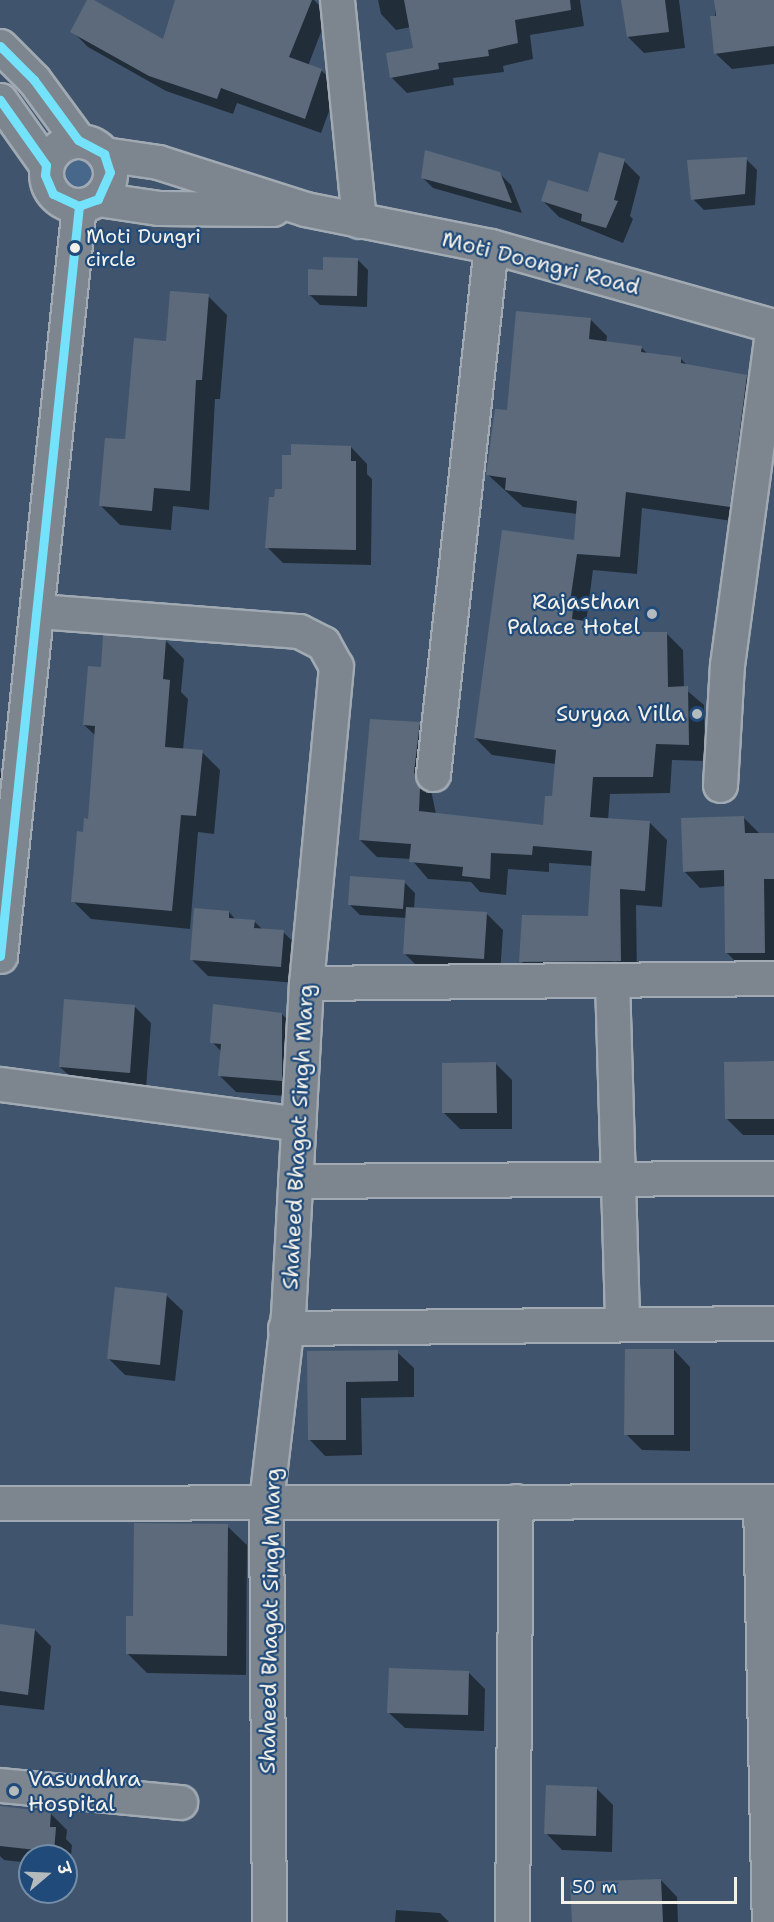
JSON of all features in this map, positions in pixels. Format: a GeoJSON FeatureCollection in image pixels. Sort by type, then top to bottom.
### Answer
{"type":"FeatureCollection","features":[{"type":"Feature","properties":{"kind":"street"},"geometry":{"type":"LineString","coordinates":[[337,0],[359,221]]}},
{"type":"Feature","properties":{"kind":"street"},"geometry":{"type":"LineString","coordinates":[[0,46],[34,80],[110,172],[88,202],[38,611],[12,732],[0,956]]}},
{"type":"Feature","properties":{"kind":"street"},"geometry":{"type":"LineString","coordinates":[[0,100],[39,154],[53,194],[60,200],[88,202]]}},
{"type":"Feature","properties":{"kind":"street"},"geometry":{"type":"LineString","coordinates":[[0,135],[39,154],[57,148],[91,147]]}},
{"type":"Feature","properties":{"kind":"street","name":"Moti Doongri Road"},"geometry":{"type":"LineString","coordinates":[[91,147],[158,162],[305,209],[491,246],[774,326]]}},
{"type":"Feature","properties":{"kind":"street","name":"Moti Doongri Road"},"geometry":{"type":"LineString","coordinates":[[88,202],[159,208],[305,209]]}},
{"type":"Feature","properties":{"kind":"street"},"geometry":{"type":"LineString","coordinates":[[433,774],[491,246]]}},
{"type":"Feature","properties":{"kind":"street"},"geometry":{"type":"LineString","coordinates":[[720,785],[727,665],[774,326]]}},
{"type":"Feature","properties":{"kind":"street","name":"Shaheed Bhagat Singh Marg"},"geometry":{"type":"LineString","coordinates":[[38,611],[299,631],[323,643],[336,666],[306,983],[285,1328],[266,1502],[269,1922]]}},
{"type":"Feature","properties":{"kind":"street"},"geometry":{"type":"LineString","coordinates":[[306,983],[774,978]]}},
{"type":"Feature","properties":{"kind":"street"},"geometry":{"type":"LineString","coordinates":[[612,980],[622,1324]]}},
{"type":"Feature","properties":{"kind":"street"},"geometry":{"type":"LineString","coordinates":[[0,1084],[298,1124]]}},
{"type":"Feature","properties":{"kind":"street"},"geometry":{"type":"LineString","coordinates":[[295,1181],[774,1178]]}},
{"type":"Feature","properties":{"kind":"street"},"geometry":{"type":"LineString","coordinates":[[285,1328],[774,1323]]}},
{"type":"Feature","properties":{"kind":"street"},"geometry":{"type":"LineString","coordinates":[[0,1503],[767,1501],[769,1922]]}},
{"type":"Feature","properties":{"kind":"street"},"geometry":{"type":"LineString","coordinates":[[512,1922],[516,1502]]}},
{"type":"Feature","properties":{"kind":"street"},"geometry":{"type":"LineString","coordinates":[[0,1785],[180,1802]]}},
{"type":"Feature","properties":{"kind":"shaded area"},"geometry":{"type":"Polygon","coordinates":[[[78,153],[92,159],[98,173],[92,187],[78,193],[64,187],[58,173],[64,159],[78,153]]]}},
{"type":"Feature","properties":{"kind":"building"},"geometry":{"type":"Polygon","coordinates":[[[87,0],[94,0],[163,39],[175,0],[312,0],[289,57],[322,69],[305,119],[221,88],[217,99],[149,76],[70,32],[87,0]]]}},
{"type":"Feature","properties":{"kind":"building"},"geometry":{"type":"Polygon","coordinates":[[[404,0],[570,0],[571,10],[515,20],[518,43],[488,50],[489,56],[438,63],[439,69],[390,78],[386,53],[413,48],[404,0]]]}},
{"type":"Feature","properties":{"kind":"building"},"geometry":{"type":"Polygon","coordinates":[[[621,0],[665,0],[669,32],[627,37],[621,0]]]}},
{"type":"Feature","properties":{"kind":"building"},"geometry":{"type":"Polygon","coordinates":[[[714,0],[774,0],[774,46],[714,54],[710,16],[716,16],[714,0]]]}},
{"type":"Feature","properties":{"kind":"building"},"geometry":{"type":"Polygon","coordinates":[[[425,150],[500,172],[512,203],[421,178],[425,150]]]}},
{"type":"Feature","properties":{"kind":"building"},"geometry":{"type":"Polygon","coordinates":[[[599,152],[625,159],[614,200],[618,201],[606,228],[581,221],[582,214],[541,201],[548,180],[588,192],[599,152]]]}},
{"type":"Feature","properties":{"kind":"building"},"geometry":{"type":"Polygon","coordinates":[[[747,157],[745,194],[691,200],[687,160],[747,157]]]}},
{"type":"Feature","properties":{"kind":"building"},"geometry":{"type":"Polygon","coordinates":[[[323,257],[358,258],[357,296],[308,295],[308,269],[323,270],[323,257]]]}},
{"type":"Feature","properties":{"kind":"building"},"geometry":{"type":"Polygon","coordinates":[[[170,291],[209,294],[202,380],[196,380],[190,491],[154,488],[152,511],[99,506],[105,438],[125,439],[134,338],[166,341],[170,291]]]}},
{"type":"Feature","properties":{"kind":"building"},"geometry":{"type":"Polygon","coordinates":[[[516,311],[591,318],[589,339],[642,346],[641,352],[681,357],[681,363],[747,375],[730,507],[626,492],[620,557],[577,554],[569,609],[573,610],[572,619],[610,625],[609,632],[667,632],[668,687],[688,686],[689,745],[656,744],[653,777],[593,777],[590,817],[650,821],[645,891],[620,889],[621,961],[519,962],[522,915],[588,916],[592,851],[533,846],[532,855],[491,853],[490,879],[462,876],[463,867],[409,862],[411,844],[359,840],[370,719],[420,722],[414,772],[420,787],[419,811],[543,825],[545,796],[552,796],[556,750],[474,738],[502,530],[574,540],[577,501],[505,490],[506,478],[486,475],[495,409],[507,410],[516,311]]]}},
{"type":"Feature","properties":{"kind":"building"},"geometry":{"type":"Polygon","coordinates":[[[291,444],[351,446],[351,461],[356,461],[356,550],[265,548],[269,497],[274,497],[275,489],[282,489],[282,455],[291,455],[291,444]]]}},
{"type":"Feature","properties":{"kind":"building"},"geometry":{"type":"Polygon","coordinates":[[[103,635],[166,640],[163,679],[170,680],[165,747],[203,750],[196,816],[181,815],[172,911],[71,902],[77,831],[83,832],[84,818],[88,819],[95,726],[83,725],[88,666],[101,667],[103,635]]]}},
{"type":"Feature","properties":{"kind":"building"},"geometry":{"type":"Polygon","coordinates":[[[744,816],[745,833],[774,833],[774,879],[764,879],[765,953],[725,953],[724,870],[683,872],[681,818],[744,816]]]}},
{"type":"Feature","properties":{"kind":"building"},"geometry":{"type":"Polygon","coordinates":[[[350,876],[405,880],[403,909],[348,905],[350,876]]]}},
{"type":"Feature","properties":{"kind":"building"},"geometry":{"type":"Polygon","coordinates":[[[406,907],[487,912],[484,959],[403,954],[406,907]]]}},
{"type":"Feature","properties":{"kind":"building"},"geometry":{"type":"Polygon","coordinates":[[[194,908],[229,911],[229,918],[255,920],[254,928],[284,930],[281,967],[190,960],[194,908]]]}},
{"type":"Feature","properties":{"kind":"building"},"geometry":{"type":"Polygon","coordinates":[[[64,999],[135,1005],[130,1073],[59,1067],[64,999]]]}},
{"type":"Feature","properties":{"kind":"building"},"geometry":{"type":"Polygon","coordinates":[[[213,1004],[282,1013],[282,1081],[218,1076],[221,1044],[210,1043],[213,1004]]]}},
{"type":"Feature","properties":{"kind":"building"},"geometry":{"type":"Polygon","coordinates":[[[774,1061],[774,1119],[725,1119],[724,1062],[774,1061]]]}},
{"type":"Feature","properties":{"kind":"building"},"geometry":{"type":"Polygon","coordinates":[[[496,1062],[497,1113],[442,1113],[442,1063],[496,1062]]]}},
{"type":"Feature","properties":{"kind":"building"},"geometry":{"type":"Polygon","coordinates":[[[115,1287],[167,1293],[160,1365],[107,1359],[115,1287]]]}},
{"type":"Feature","properties":{"kind":"building"},"geometry":{"type":"Polygon","coordinates":[[[625,1349],[674,1349],[674,1435],[624,1435],[625,1349]]]}},
{"type":"Feature","properties":{"kind":"building"},"geometry":{"type":"Polygon","coordinates":[[[398,1350],[398,1381],[346,1382],[346,1440],[308,1440],[307,1351],[398,1350]]]}},
{"type":"Feature","properties":{"kind":"building"},"geometry":{"type":"Polygon","coordinates":[[[134,1523],[228,1524],[227,1656],[126,1654],[126,1616],[133,1616],[134,1523]]]}},
{"type":"Feature","properties":{"kind":"building"},"geometry":{"type":"Polygon","coordinates":[[[0,1624],[35,1629],[28,1695],[0,1691],[0,1624]]]}},
{"type":"Feature","properties":{"kind":"building"},"geometry":{"type":"Polygon","coordinates":[[[389,1668],[469,1671],[468,1715],[387,1713],[389,1668]]]}},
{"type":"Feature","properties":{"kind":"building"},"geometry":{"type":"Polygon","coordinates":[[[546,1785],[597,1787],[596,1836],[544,1834],[546,1785]]]}},
{"type":"Feature","properties":{"kind":"building"},"geometry":{"type":"Polygon","coordinates":[[[0,1806],[51,1812],[50,1827],[56,1827],[55,1844],[18,1844],[18,1848],[0,1846],[0,1806]]]}},
{"type":"Feature","properties":{"kind":"building"},"geometry":{"type":"Polygon","coordinates":[[[661,1879],[663,1922],[572,1922],[570,1882],[661,1879]]]}},
{"type":"Feature","properties":{"kind":"transit line"},"geometry":{"type":"LineString","coordinates":[[0,46],[34,80],[78,140],[104,154],[110,172],[98,199],[79,206],[53,194],[45,175],[46,165],[0,100]]}},
{"type":"Feature","properties":{"kind":"transit line"},"geometry":{"type":"LineString","coordinates":[[0,956],[79,206]]}},
{"type":"Feature","properties":{"kind":"place","name":"Moti Dungri circle"},"geometry":{"type":"Point","coordinates":[75,248]}},
{"type":"Feature","properties":{"kind":"place","name":"Rajasthan Palace Hotel"},"geometry":{"type":"Point","coordinates":[652,614]}},
{"type":"Feature","properties":{"kind":"place","name":"Suryaa Villa"},"geometry":{"type":"Point","coordinates":[697,714]}},
{"type":"Feature","properties":{"kind":"place","name":"Vasundhra Hospital"},"geometry":{"type":"Point","coordinates":[14,1791]}}]}
